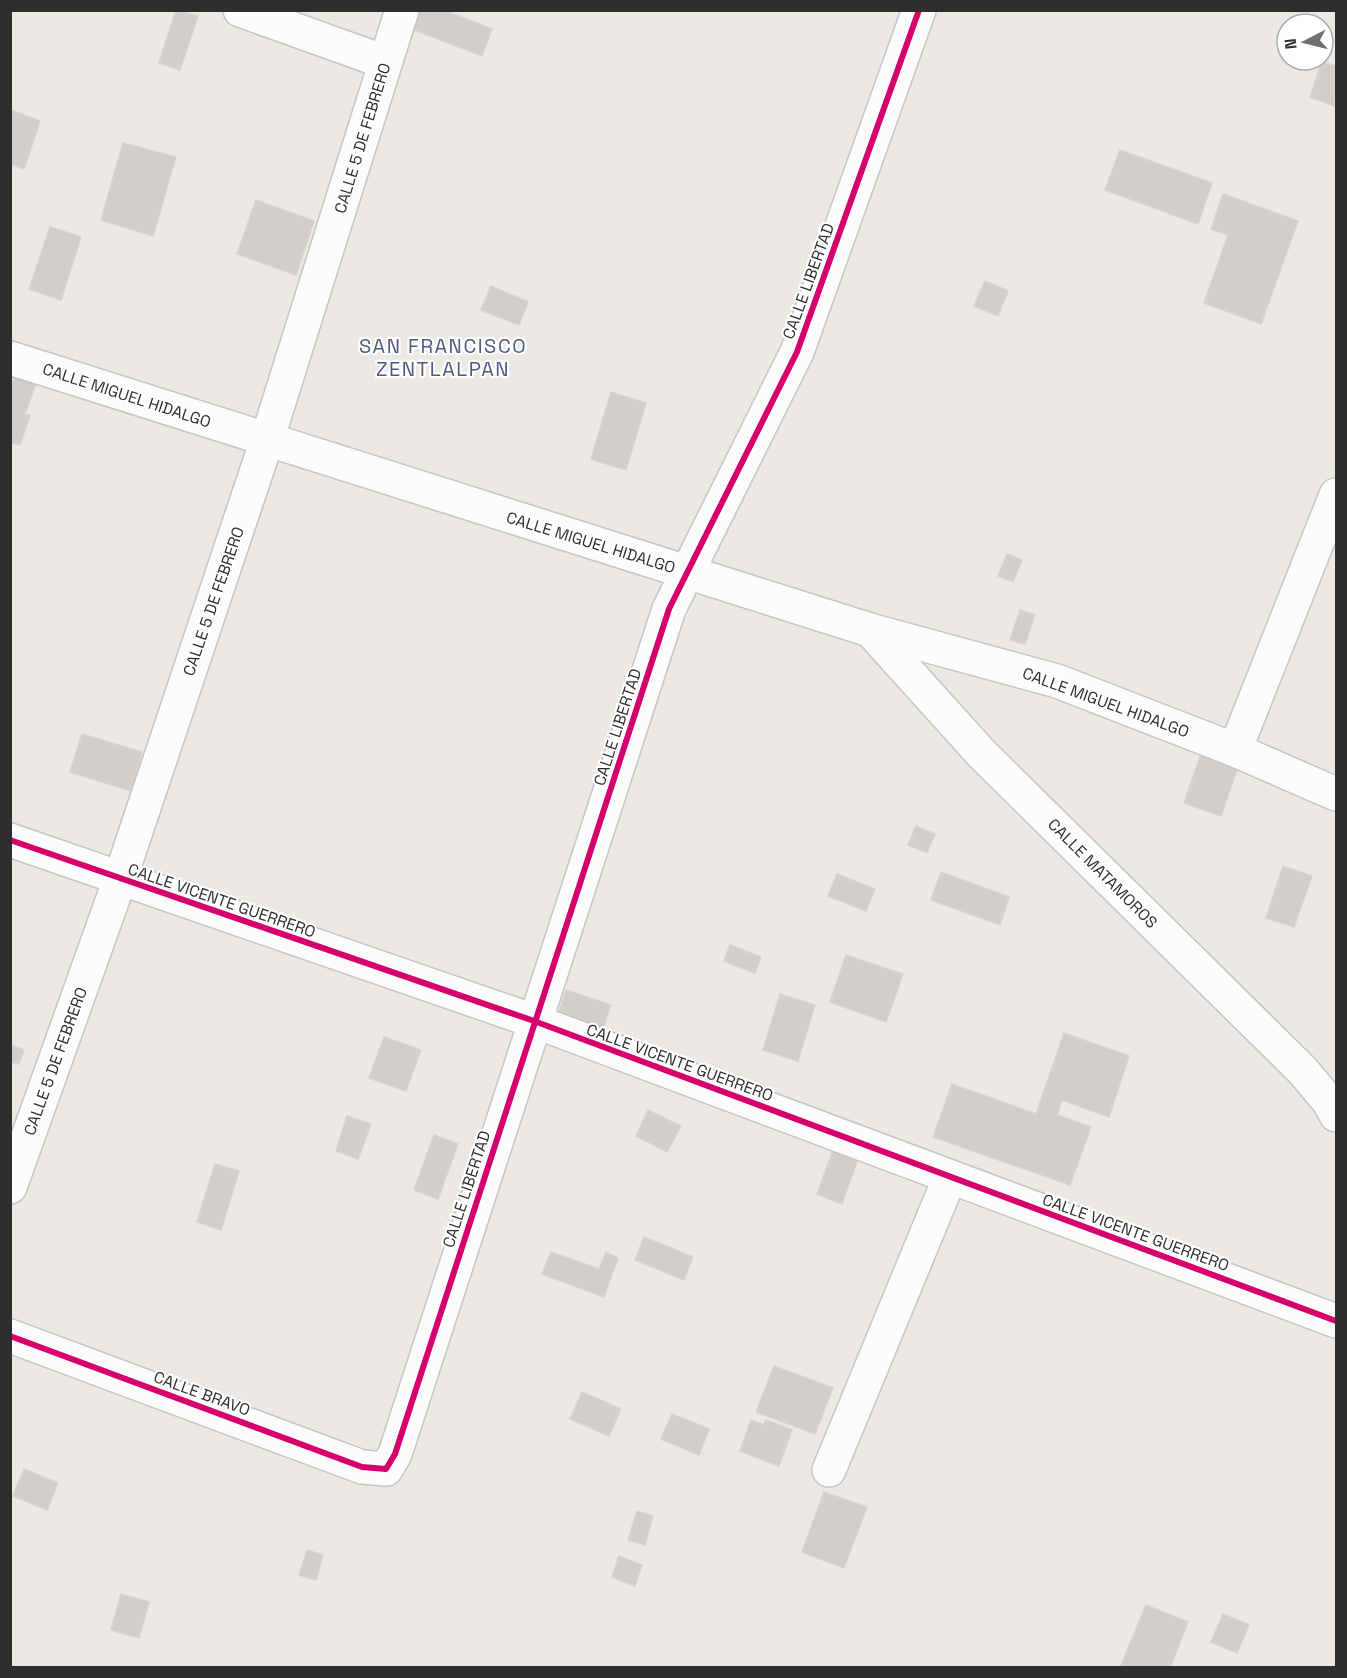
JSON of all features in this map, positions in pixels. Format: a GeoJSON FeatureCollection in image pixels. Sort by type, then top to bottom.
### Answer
{"type":"FeatureCollection","features":[{"type":"Feature","properties":{"kind":"street"},"geometry":{"type":"LineString","coordinates":[[240,10],[386,62]]}},
{"type":"Feature","properties":{"kind":"street","name":"CALLE 5 DE FEBRERO"},"geometry":{"type":"LineString","coordinates":[[10,1187],[120,879],[267,440],[402,10]]}},
{"type":"Feature","properties":{"kind":"street","name":"CALLE LIBERTAD"},"geometry":{"type":"LineString","coordinates":[[386,1469],[395,1454],[669,609],[797,352],[918,10]]}},
{"type":"Feature","properties":{"kind":"street","name":"CALLE MIGUEL HIDALGO"},"geometry":{"type":"LineString","coordinates":[[10,358],[870,630],[1057,681],[1235,750],[1336,794]]}},
{"type":"Feature","properties":{"kind":"street"},"geometry":{"type":"LineString","coordinates":[[1235,750],[1336,495]]}},
{"type":"Feature","properties":{"kind":"street","name":"CALLE MATAMOROS"},"geometry":{"type":"LineString","coordinates":[[870,630],[982,754],[1303,1071],[1336,1114]]}},
{"type":"Feature","properties":{"kind":"street","name":"CALLE VICENTE GUERRERO"},"geometry":{"type":"LineString","coordinates":[[10,840],[534,1022],[1336,1321]]}},
{"type":"Feature","properties":{"kind":"street"},"geometry":{"type":"LineString","coordinates":[[829,1470],[950,1177]]}},
{"type":"Feature","properties":{"kind":"street","name":"CALLE BRAVO"},"geometry":{"type":"LineString","coordinates":[[10,1336],[362,1467],[386,1469]]}},
{"type":"Feature","properties":{"kind":"building"},"geometry":{"type":"Polygon","coordinates":[[[176,10],[198,16],[180,70],[159,63],[176,10]]]}},
{"type":"Feature","properties":{"kind":"building"},"geometry":{"type":"Polygon","coordinates":[[[419,10],[443,10],[492,29],[482,56],[412,29],[419,10]]]}},
{"type":"Feature","properties":{"kind":"building"},"geometry":{"type":"Polygon","coordinates":[[[1336,66],[1336,107],[1310,97],[1319,72],[1335,72],[1336,66]]]}},
{"type":"Feature","properties":{"kind":"building"},"geometry":{"type":"Polygon","coordinates":[[[11,110],[40,121],[24,169],[10,164],[11,110]]]}},
{"type":"Feature","properties":{"kind":"building"},"geometry":{"type":"Polygon","coordinates":[[[123,143],[176,157],[153,236],[101,220],[123,143]]]}},
{"type":"Feature","properties":{"kind":"building"},"geometry":{"type":"Polygon","coordinates":[[[1120,150],[1212,183],[1198,224],[1105,190],[1120,150]]]}},
{"type":"Feature","properties":{"kind":"building"},"geometry":{"type":"Polygon","coordinates":[[[1223,194],[1298,221],[1261,324],[1204,303],[1228,235],[1211,229],[1223,194]]]}},
{"type":"Feature","properties":{"kind":"building"},"geometry":{"type":"Polygon","coordinates":[[[256,200],[314,221],[296,275],[237,254],[256,200]]]}},
{"type":"Feature","properties":{"kind":"building"},"geometry":{"type":"Polygon","coordinates":[[[50,227],[81,237],[61,300],[29,289],[50,227]]]}},
{"type":"Feature","properties":{"kind":"building"},"geometry":{"type":"Polygon","coordinates":[[[985,281],[1008,291],[998,316],[974,306],[985,281]]]}},
{"type":"Feature","properties":{"kind":"building"},"geometry":{"type":"Polygon","coordinates":[[[491,286],[528,302],[519,325],[481,310],[491,286]]]}},
{"type":"Feature","properties":{"kind":"building"},"geometry":{"type":"Polygon","coordinates":[[[18,368],[39,376],[25,414],[30,415],[20,445],[10,442],[10,390],[18,368]]]}},
{"type":"Feature","properties":{"kind":"building"},"geometry":{"type":"Polygon","coordinates":[[[611,392],[646,403],[626,470],[591,459],[611,392]]]}},
{"type":"Feature","properties":{"kind":"building"},"geometry":{"type":"Polygon","coordinates":[[[1007,554],[1022,560],[1013,582],[998,576],[1007,554]]]}},
{"type":"Feature","properties":{"kind":"building"},"geometry":{"type":"Polygon","coordinates":[[[1020,610],[1035,615],[1025,644],[1010,640],[1020,610]]]}},
{"type":"Feature","properties":{"kind":"building"},"geometry":{"type":"Polygon","coordinates":[[[82,734],[142,752],[131,791],[70,772],[82,734]]]}},
{"type":"Feature","properties":{"kind":"building"},"geometry":{"type":"Polygon","coordinates":[[[1201,754],[1238,767],[1221,816],[1184,803],[1201,754]]]}},
{"type":"Feature","properties":{"kind":"building"},"geometry":{"type":"Polygon","coordinates":[[[916,826],[935,834],[927,853],[908,845],[916,826]]]}},
{"type":"Feature","properties":{"kind":"building"},"geometry":{"type":"Polygon","coordinates":[[[1283,866],[1312,876],[1294,927],[1266,918],[1283,866]]]}},
{"type":"Feature","properties":{"kind":"building"},"geometry":{"type":"Polygon","coordinates":[[[941,872],[1009,897],[1000,925],[931,900],[941,872]]]}},
{"type":"Feature","properties":{"kind":"building"},"geometry":{"type":"Polygon","coordinates":[[[837,874],[875,889],[866,911],[828,896],[837,874]]]}},
{"type":"Feature","properties":{"kind":"building"},"geometry":{"type":"Polygon","coordinates":[[[730,945],[761,957],[755,973],[724,961],[730,945]]]}},
{"type":"Feature","properties":{"kind":"building"},"geometry":{"type":"Polygon","coordinates":[[[846,955],[903,974],[886,1022],[830,1002],[846,955]]]}},
{"type":"Feature","properties":{"kind":"building"},"geometry":{"type":"Polygon","coordinates":[[[566,990],[611,1005],[601,1034],[557,1019],[566,990]]]}},
{"type":"Feature","properties":{"kind":"building"},"geometry":{"type":"Polygon","coordinates":[[[780,994],[815,1005],[798,1061],[763,1050],[780,994]]]}},
{"type":"Feature","properties":{"kind":"building"},"geometry":{"type":"Polygon","coordinates":[[[1064,1033],[1129,1056],[1109,1117],[1062,1100],[1057,1115],[1091,1127],[1070,1185],[933,1137],[952,1084],[1036,1114],[1064,1033]]]}},
{"type":"Feature","properties":{"kind":"building"},"geometry":{"type":"Polygon","coordinates":[[[384,1037],[421,1050],[406,1091],[369,1078],[384,1037]]]}},
{"type":"Feature","properties":{"kind":"building"},"geometry":{"type":"Polygon","coordinates":[[[10,1045],[24,1050],[19,1064],[10,1062],[10,1045]]]}},
{"type":"Feature","properties":{"kind":"building"},"geometry":{"type":"Polygon","coordinates":[[[648,1110],[681,1126],[667,1152],[636,1136],[648,1110]]]}},
{"type":"Feature","properties":{"kind":"building"},"geometry":{"type":"Polygon","coordinates":[[[347,1116],[371,1124],[358,1159],[336,1151],[347,1116]]]}},
{"type":"Feature","properties":{"kind":"building"},"geometry":{"type":"Polygon","coordinates":[[[434,1135],[458,1144],[438,1199],[414,1190],[434,1135]]]}},
{"type":"Feature","properties":{"kind":"building"},"geometry":{"type":"Polygon","coordinates":[[[833,1150],[858,1159],[842,1204],[817,1194],[833,1150]]]}},
{"type":"Feature","properties":{"kind":"building"},"geometry":{"type":"Polygon","coordinates":[[[215,1164],[239,1171],[221,1230],[197,1222],[215,1164]]]}},
{"type":"Feature","properties":{"kind":"building"},"geometry":{"type":"Polygon","coordinates":[[[644,1237],[693,1257],[684,1280],[635,1260],[644,1237]]]}},
{"type":"Feature","properties":{"kind":"building"},"geometry":{"type":"Polygon","coordinates":[[[551,1252],[599,1269],[606,1252],[618,1258],[604,1297],[542,1274],[551,1252]]]}},
{"type":"Feature","properties":{"kind":"building"},"geometry":{"type":"Polygon","coordinates":[[[774,1366],[833,1388],[815,1434],[756,1412],[774,1366]]]}},
{"type":"Feature","properties":{"kind":"building"},"geometry":{"type":"Polygon","coordinates":[[[582,1392],[621,1409],[609,1436],[570,1419],[582,1392]]]}},
{"type":"Feature","properties":{"kind":"building"},"geometry":{"type":"Polygon","coordinates":[[[672,1414],[709,1429],[699,1455],[661,1439],[672,1414]]]}},
{"type":"Feature","properties":{"kind":"building"},"geometry":{"type":"Polygon","coordinates":[[[751,1420],[764,1425],[766,1420],[792,1430],[779,1466],[740,1451],[751,1420]]]}},
{"type":"Feature","properties":{"kind":"building"},"geometry":{"type":"Polygon","coordinates":[[[24,1469],[58,1483],[47,1510],[13,1496],[24,1469]]]}},
{"type":"Feature","properties":{"kind":"building"},"geometry":{"type":"Polygon","coordinates":[[[824,1492],[867,1507],[844,1568],[802,1552],[824,1492]]]}},
{"type":"Feature","properties":{"kind":"building"},"geometry":{"type":"Polygon","coordinates":[[[637,1511],[653,1516],[645,1545],[628,1540],[637,1511]]]}},
{"type":"Feature","properties":{"kind":"building"},"geometry":{"type":"Polygon","coordinates":[[[307,1550],[323,1555],[316,1580],[299,1575],[307,1550]]]}},
{"type":"Feature","properties":{"kind":"building"},"geometry":{"type":"Polygon","coordinates":[[[619,1556],[642,1565],[635,1586],[612,1577],[619,1556]]]}},
{"type":"Feature","properties":{"kind":"building"},"geometry":{"type":"Polygon","coordinates":[[[121,1594],[149,1602],[139,1638],[111,1630],[121,1594]]]}},
{"type":"Feature","properties":{"kind":"building"},"geometry":{"type":"Polygon","coordinates":[[[1146,1605],[1188,1622],[1170,1668],[1120,1668],[1146,1605]]]}},
{"type":"Feature","properties":{"kind":"building"},"geometry":{"type":"Polygon","coordinates":[[[1223,1614],[1249,1625],[1237,1653],[1211,1642],[1223,1614]]]}},
{"type":"Feature","properties":{"kind":"cycle path"},"geometry":{"type":"LineString","coordinates":[[10,1336],[362,1467],[386,1469],[395,1454],[669,609],[797,352],[919,10]]}},
{"type":"Feature","properties":{"kind":"cycle path"},"geometry":{"type":"LineString","coordinates":[[10,840],[534,1021],[1336,1321]]}},
{"type":"Feature","properties":{"kind":"district","name":"SAN FRANCISCO ZENTLALPAN"},"geometry":{"type":"Point","coordinates":[443,358]}}]}
